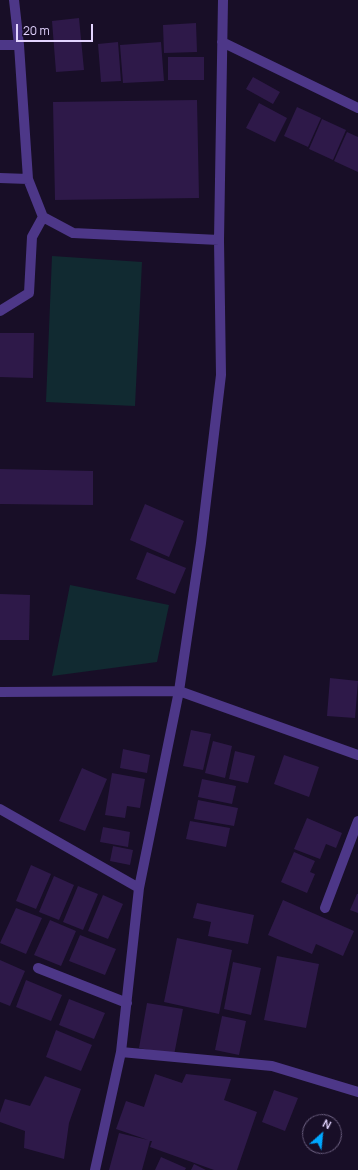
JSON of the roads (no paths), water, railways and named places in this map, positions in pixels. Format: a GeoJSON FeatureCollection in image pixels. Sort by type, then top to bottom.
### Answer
{"type":"FeatureCollection","features":[{"type":"Feature","properties":{"kind":"street"},"geometry":{"type":"LineString","coordinates":[[14,0],[19,45],[28,179],[43,217],[73,233],[219,240]]}},
{"type":"Feature","properties":{"kind":"street"},"geometry":{"type":"LineString","coordinates":[[96,1170],[121,1052],[139,888],[179,691],[201,543],[221,375],[219,240],[223,0]]}},
{"type":"Feature","properties":{"kind":"street"},"geometry":{"type":"LineString","coordinates":[[222,42],[358,108]]}},
{"type":"Feature","properties":{"kind":"street"},"geometry":{"type":"LineString","coordinates":[[0,45],[19,45]]}},
{"type":"Feature","properties":{"kind":"street"},"geometry":{"type":"LineString","coordinates":[[0,178],[28,179]]}},
{"type":"Feature","properties":{"kind":"street"},"geometry":{"type":"LineString","coordinates":[[0,311],[29,293],[32,237],[43,217]]}},
{"type":"Feature","properties":{"kind":"street"},"geometry":{"type":"LineString","coordinates":[[0,692],[179,691],[358,755]]}},
{"type":"Feature","properties":{"kind":"street"},"geometry":{"type":"LineString","coordinates":[[0,809],[139,888]]}},
{"type":"Feature","properties":{"kind":"street"},"geometry":{"type":"LineString","coordinates":[[325,908],[358,821]]}},
{"type":"Feature","properties":{"kind":"street"},"geometry":{"type":"LineString","coordinates":[[38,968],[127,1003]]}},
{"type":"Feature","properties":{"kind":"street"},"geometry":{"type":"LineString","coordinates":[[121,1052],[272,1066],[358,1092]]}}]}
